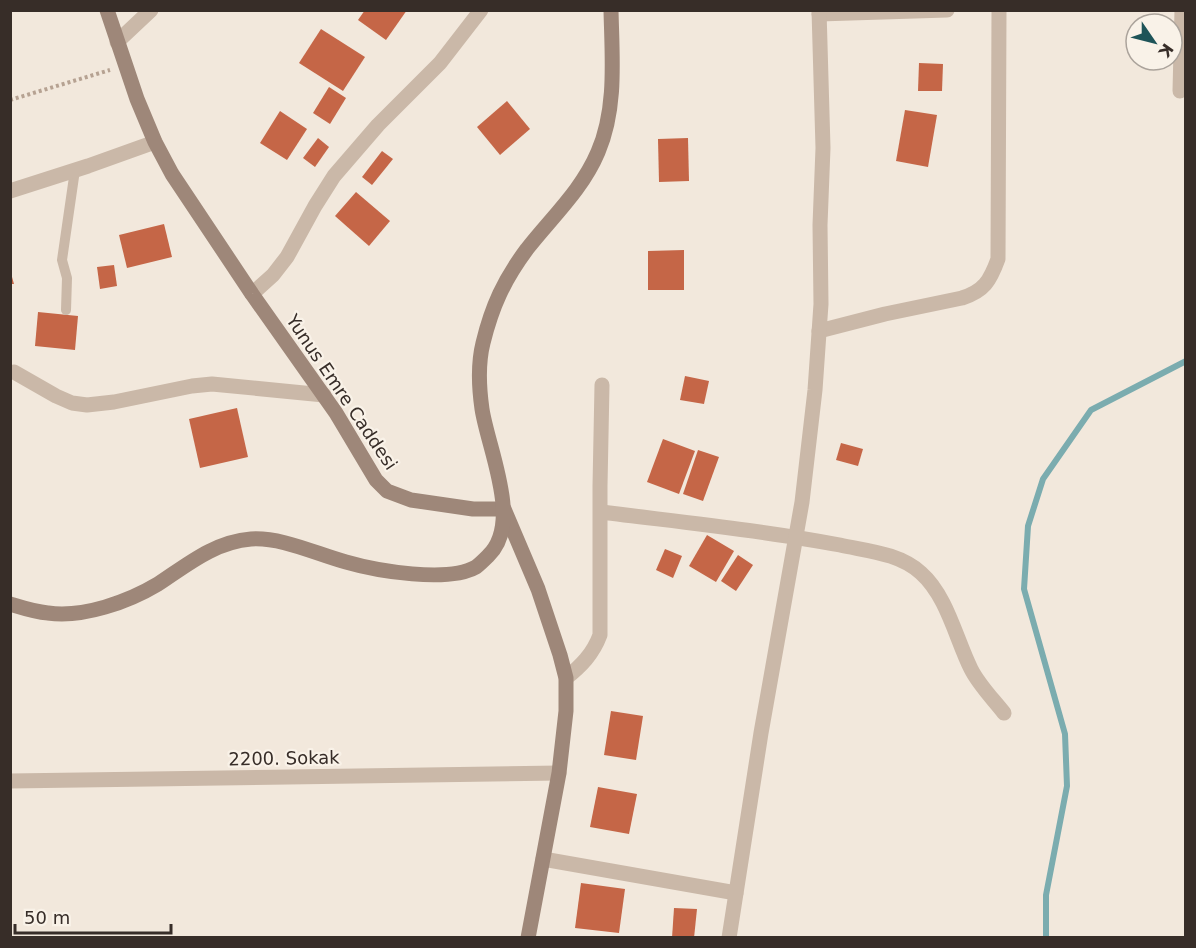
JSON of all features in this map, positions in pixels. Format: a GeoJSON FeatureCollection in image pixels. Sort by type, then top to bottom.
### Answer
{"type":"FeatureCollection","features":[{"type":"Feature","properties":{"kind":"street","name":"Yunus Emre Caddesi"},"geometry":{"type":"LineString","coordinates":[[106,10],[137,99],[155,142],[172,174],[252,294],[324,395],[376,480],[387,491],[411,500],[473,509],[504,509]]}},
{"type":"Feature","properties":{"kind":"street"},"geometry":{"type":"LineString","coordinates":[[117,42],[151,10]]}},
{"type":"Feature","properties":{"kind":"street"},"geometry":{"type":"LineString","coordinates":[[252,294],[273,275],[287,257],[334,176],[378,126],[440,63],[481,10]]}},
{"type":"Feature","properties":{"kind":"street"},"geometry":{"type":"LineString","coordinates":[[528,938],[559,773],[566,711],[566,678],[538,590],[504,509],[482,408],[481,351],[496,299],[510,274],[583,180],[598,152],[608,120],[612,81],[611,10]]}},
{"type":"Feature","properties":{"kind":"street"},"geometry":{"type":"LineString","coordinates":[[729,938],[761,733],[796,537],[811,430],[819,331],[823,148],[819,12],[947,10]]}},
{"type":"Feature","properties":{"kind":"street"},"geometry":{"type":"LineString","coordinates":[[819,331],[973,295],[987,282],[998,259],[999,10]]}},
{"type":"Feature","properties":{"kind":"street"},"geometry":{"type":"LineString","coordinates":[[1180,91],[1182,10]]}},
{"type":"Feature","properties":{"kind":"street"},"geometry":{"type":"LineString","coordinates":[[10,191],[75,171],[155,142]]}},
{"type":"Feature","properties":{"kind":"street"},"geometry":{"type":"LineString","coordinates":[[14,372],[56,396],[72,403],[87,405],[212,384],[324,395]]}},
{"type":"Feature","properties":{"kind":"street"},"geometry":{"type":"LineString","coordinates":[[566,678],[584,663],[600,635],[602,385]]}},
{"type":"Feature","properties":{"kind":"street"},"geometry":{"type":"LineString","coordinates":[[10,604],[51,614],[74,613],[100,608],[126,600],[156,585],[205,553],[228,543],[249,539],[272,539],[349,563],[389,572],[435,575],[455,573],[475,567],[491,554],[501,539],[504,509]]}},
{"type":"Feature","properties":{"kind":"street"},"geometry":{"type":"LineString","coordinates":[[601,512],[796,537],[888,555],[903,562],[921,572],[934,589],[947,611],[972,673],[1004,712]]}},
{"type":"Feature","properties":{"kind":"street","name":"2200. Sokak"},"geometry":{"type":"LineString","coordinates":[[10,781],[559,773]]}},
{"type":"Feature","properties":{"kind":"street"},"geometry":{"type":"LineString","coordinates":[[543,859],[736,893]]}},
{"type":"Feature","properties":{"kind":"lane"},"geometry":{"type":"LineString","coordinates":[[66,310],[68,278],[62,260],[75,171]]}},
{"type":"Feature","properties":{"kind":"path"},"geometry":{"type":"LineString","coordinates":[[10,100],[125,66]]}},
{"type":"Feature","properties":{"kind":"building"},"geometry":{"type":"Polygon","coordinates":[[[365,10],[407,10],[386,40],[358,20],[365,10]]]}},
{"type":"Feature","properties":{"kind":"building"},"geometry":{"type":"Polygon","coordinates":[[[321,29],[365,57],[343,91],[299,63],[321,29]]]}},
{"type":"Feature","properties":{"kind":"building"},"geometry":{"type":"Polygon","coordinates":[[[919,63],[943,64],[942,91],[918,91],[919,63]]]}},
{"type":"Feature","properties":{"kind":"building"},"geometry":{"type":"Polygon","coordinates":[[[329,87],[346,98],[330,124],[313,113],[329,87]]]}},
{"type":"Feature","properties":{"kind":"building"},"geometry":{"type":"Polygon","coordinates":[[[507,101],[530,129],[500,155],[477,127],[507,101]]]}},
{"type":"Feature","properties":{"kind":"building"},"geometry":{"type":"Polygon","coordinates":[[[905,110],[937,115],[928,167],[896,161],[905,110]]]}},
{"type":"Feature","properties":{"kind":"building"},"geometry":{"type":"Polygon","coordinates":[[[280,111],[307,129],[287,160],[260,143],[280,111]]]}},
{"type":"Feature","properties":{"kind":"building"},"geometry":{"type":"Polygon","coordinates":[[[318,138],[329,147],[315,167],[303,158],[318,138]]]}},
{"type":"Feature","properties":{"kind":"building"},"geometry":{"type":"Polygon","coordinates":[[[688,138],[689,181],[659,182],[658,139],[688,138]]]}},
{"type":"Feature","properties":{"kind":"building"},"geometry":{"type":"Polygon","coordinates":[[[382,151],[393,159],[372,185],[362,177],[382,151]]]}},
{"type":"Feature","properties":{"kind":"building"},"geometry":{"type":"Polygon","coordinates":[[[356,192],[390,221],[369,246],[335,216],[356,192]]]}},
{"type":"Feature","properties":{"kind":"building"},"geometry":{"type":"Polygon","coordinates":[[[164,224],[172,257],[127,268],[119,235],[164,224]]]}},
{"type":"Feature","properties":{"kind":"building"},"geometry":{"type":"Polygon","coordinates":[[[684,250],[684,290],[648,290],[648,251],[684,250]]]}},
{"type":"Feature","properties":{"kind":"building"},"geometry":{"type":"Polygon","coordinates":[[[114,265],[117,286],[100,289],[97,267],[114,265]]]}},
{"type":"Feature","properties":{"kind":"building"},"geometry":{"type":"Polygon","coordinates":[[[10,270],[14,284],[10,284],[10,270]]]}},
{"type":"Feature","properties":{"kind":"building"},"geometry":{"type":"Polygon","coordinates":[[[38,312],[78,316],[75,350],[35,346],[38,312]]]}},
{"type":"Feature","properties":{"kind":"building"},"geometry":{"type":"Polygon","coordinates":[[[685,376],[709,381],[704,404],[680,400],[685,376]]]}},
{"type":"Feature","properties":{"kind":"building"},"geometry":{"type":"Polygon","coordinates":[[[237,408],[248,457],[200,468],[189,419],[237,408]]]}},
{"type":"Feature","properties":{"kind":"building"},"geometry":{"type":"Polygon","coordinates":[[[663,439],[695,451],[679,494],[647,482],[663,439]]]}},
{"type":"Feature","properties":{"kind":"building"},"geometry":{"type":"Polygon","coordinates":[[[841,443],[863,449],[858,466],[836,460],[841,443]]]}},
{"type":"Feature","properties":{"kind":"building"},"geometry":{"type":"Polygon","coordinates":[[[698,450],[719,457],[703,501],[683,494],[698,450]]]}},
{"type":"Feature","properties":{"kind":"building"},"geometry":{"type":"Polygon","coordinates":[[[707,535],[734,551],[716,582],[689,566],[707,535]]]}},
{"type":"Feature","properties":{"kind":"building"},"geometry":{"type":"Polygon","coordinates":[[[665,549],[682,556],[673,578],[656,570],[665,549]]]}},
{"type":"Feature","properties":{"kind":"building"},"geometry":{"type":"Polygon","coordinates":[[[738,555],[753,565],[736,591],[721,581],[738,555]]]}},
{"type":"Feature","properties":{"kind":"building"},"geometry":{"type":"Polygon","coordinates":[[[611,711],[643,716],[636,760],[604,755],[611,711]]]}},
{"type":"Feature","properties":{"kind":"building"},"geometry":{"type":"Polygon","coordinates":[[[598,787],[637,794],[629,834],[590,827],[598,787]]]}},
{"type":"Feature","properties":{"kind":"building"},"geometry":{"type":"Polygon","coordinates":[[[581,883],[625,889],[619,933],[575,928],[581,883]]]}},
{"type":"Feature","properties":{"kind":"building"},"geometry":{"type":"Polygon","coordinates":[[[674,908],[697,909],[694,938],[672,938],[674,908]]]}},
{"type":"Feature","properties":{"kind":"waterway"},"geometry":{"type":"LineString","coordinates":[[1046,938],[1046,895],[1067,786],[1065,734],[1024,589],[1028,526],[1043,479],[1091,410],[1186,361]]}}]}
